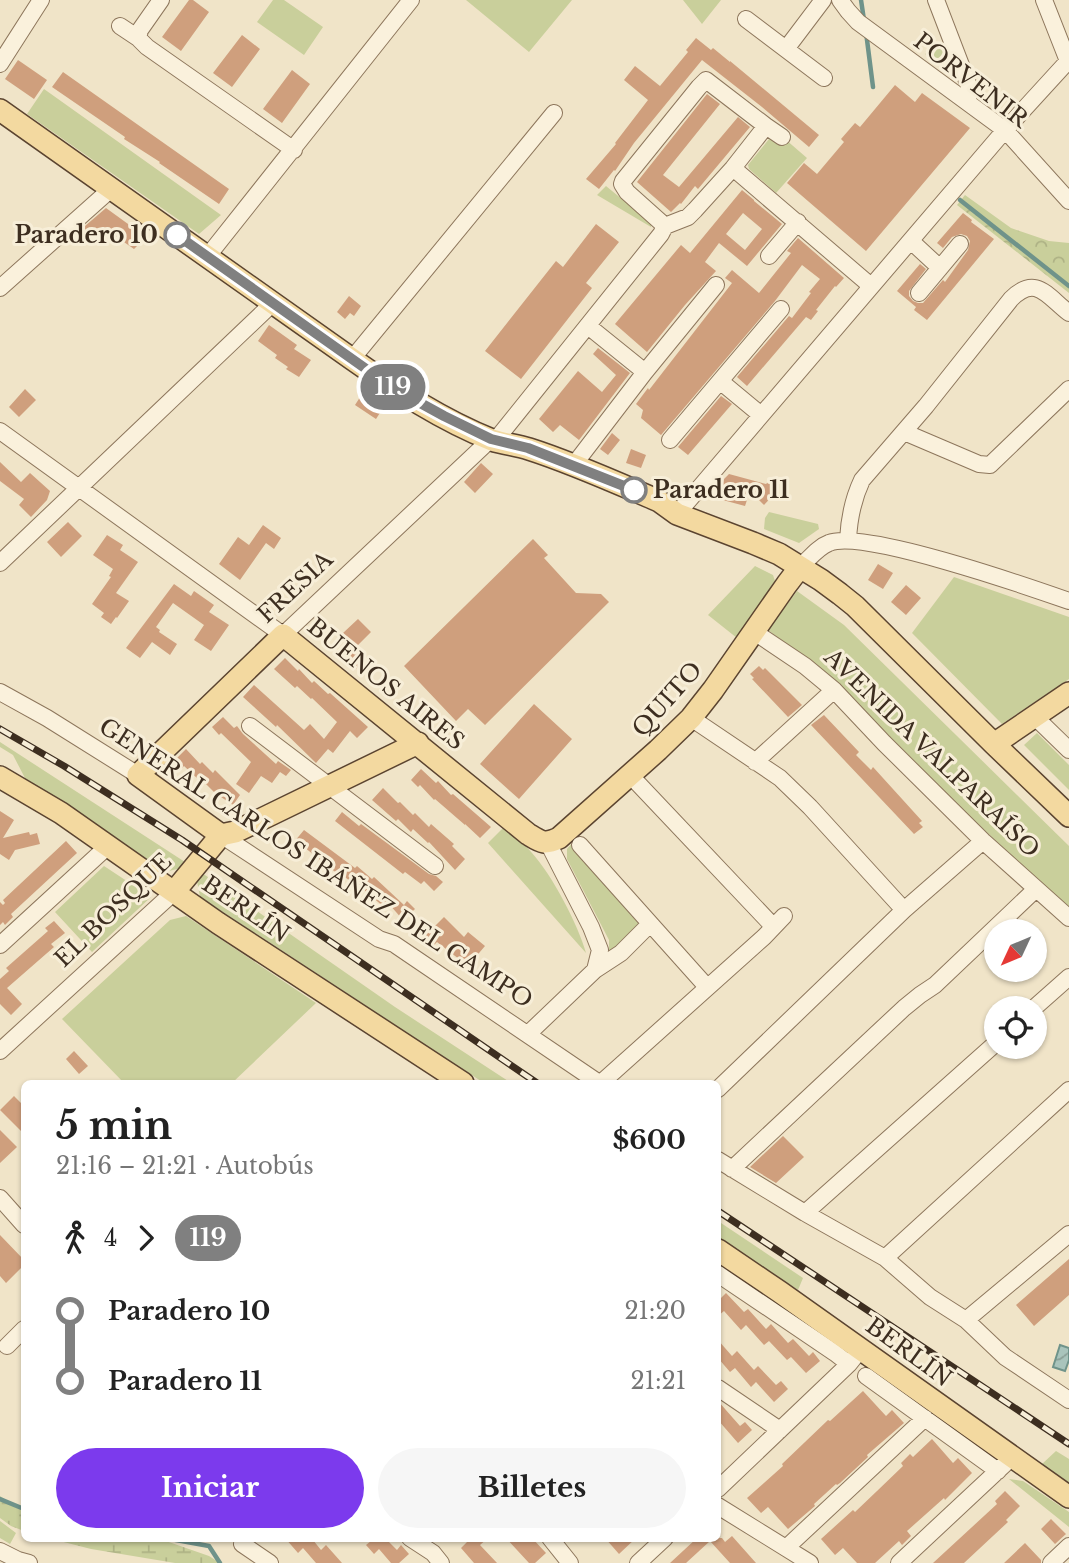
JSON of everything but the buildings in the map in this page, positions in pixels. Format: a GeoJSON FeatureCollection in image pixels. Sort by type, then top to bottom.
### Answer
{"type":"FeatureCollection","features":[{"type":"Feature","properties":{"kind":"main road"},"geometry":{"type":"LineString","coordinates":[[0,110],[412,399],[493,440],[517,458],[613,497],[659,513],[677,514]]}},
{"type":"Feature","properties":{"kind":"main road"},"geometry":{"type":"LineString","coordinates":[[493,440],[528,448],[659,500],[677,514],[761,546],[821,580],[855,606],[1069,816]]}},
{"type":"Feature","properties":{"kind":"main road","name":"QUITO"},"geometry":{"type":"LineString","coordinates":[[548,843],[559,838],[691,718],[800,567]]}},
{"type":"Feature","properties":{"kind":"main road","name":"BUENOS AIRES"},"geometry":{"type":"LineString","coordinates":[[283,635],[528,834],[548,843]]}},
{"type":"Feature","properties":{"kind":"main road","name":"FRESIA"},"geometry":{"type":"LineString","coordinates":[[138,775],[283,635]]}},
{"type":"Feature","properties":{"kind":"main road"},"geometry":{"type":"LineString","coordinates":[[994,744],[1069,693]]}},
{"type":"Feature","properties":{"kind":"main road"},"geometry":{"type":"LineString","coordinates":[[221,835],[235,832],[418,743]]}},
{"type":"Feature","properties":{"kind":"main road","name":"GENERAL CARLOS IBÁÑEZ DEL CAMPO"},"geometry":{"type":"LineString","coordinates":[[138,775],[221,835]]}},
{"type":"Feature","properties":{"kind":"main road","name":"BERLÍN"},"geometry":{"type":"LineString","coordinates":[[0,776],[61,813],[229,930],[457,1080]]}},
{"type":"Feature","properties":{"kind":"main road","name":"EL BOSQUE"},"geometry":{"type":"LineString","coordinates":[[174,892],[221,835]]}},
{"type":"Feature","properties":{"kind":"main road","name":"BERLÍN"},"geometry":{"type":"LineString","coordinates":[[721,1252],[780,1292],[855,1357],[1004,1464],[1069,1497]]}},
{"type":"Feature","properties":{"kind":"street"},"geometry":{"type":"LineString","coordinates":[[0,64],[41,0]]}},
{"type":"Feature","properties":{"kind":"street"},"geometry":{"type":"LineString","coordinates":[[138,38],[140,30],[161,0]]}},
{"type":"Feature","properties":{"kind":"street"},"geometry":{"type":"LineString","coordinates":[[207,257],[411,0]]}},
{"type":"Feature","properties":{"kind":"street"},"geometry":{"type":"LineString","coordinates":[[786,49],[823,0]]}},
{"type":"Feature","properties":{"kind":"street","name":"PORVENIR"},"geometry":{"type":"LineString","coordinates":[[840,0],[858,22],[1005,130],[1069,201]]}},
{"type":"Feature","properties":{"kind":"street"},"geometry":{"type":"LineString","coordinates":[[936,0],[969,86],[968,102]]}},
{"type":"Feature","properties":{"kind":"street"},"geometry":{"type":"LineString","coordinates":[[677,514],[1068,60],[1044,0]]}},
{"type":"Feature","properties":{"kind":"street"},"geometry":{"type":"LineString","coordinates":[[746,19],[824,78]]}},
{"type":"Feature","properties":{"kind":"street"},"geometry":{"type":"LineString","coordinates":[[120,26],[294,150]]}},
{"type":"Feature","properties":{"kind":"street"},"geometry":{"type":"LineString","coordinates":[[766,126],[733,168],[688,217],[665,226],[627,192],[622,184],[706,80],[782,137]]}},
{"type":"Feature","properties":{"kind":"street"},"geometry":{"type":"LineString","coordinates":[[352,359],[554,113]]}},
{"type":"Feature","properties":{"kind":"street"},"geometry":{"type":"LineString","coordinates":[[733,168],[871,286]]}},
{"type":"Feature","properties":{"kind":"street"},"geometry":{"type":"LineString","coordinates":[[0,288],[111,189]]}},
{"type":"Feature","properties":{"kind":"street"},"geometry":{"type":"LineString","coordinates":[[769,256],[798,222]]}},
{"type":"Feature","properties":{"kind":"street","name":"FRESIA"},"geometry":{"type":"LineString","coordinates":[[283,635],[493,440],[588,326],[665,226]]}},
{"type":"Feature","properties":{"kind":"street"},"geometry":{"type":"LineString","coordinates":[[911,241],[940,268]]}},
{"type":"Feature","properties":{"kind":"street"},"geometry":{"type":"LineString","coordinates":[[919,293],[960,244]]}},
{"type":"Feature","properties":{"kind":"street"},"geometry":{"type":"LineString","coordinates":[[573,466],[716,285]]}},
{"type":"Feature","properties":{"kind":"street"},"geometry":{"type":"LineString","coordinates":[[848,540],[849,520],[862,480],[1020,290],[1037,287],[1069,313]]}},
{"type":"Feature","properties":{"kind":"street"},"geometry":{"type":"LineString","coordinates":[[0,563],[273,303]]}},
{"type":"Feature","properties":{"kind":"street"},"geometry":{"type":"LineString","coordinates":[[670,440],[781,309]]}},
{"type":"Feature","properties":{"kind":"street"},"geometry":{"type":"LineString","coordinates":[[588,326],[645,372]]}},
{"type":"Feature","properties":{"kind":"street"},"geometry":{"type":"LineString","coordinates":[[720,381],[761,415]]}},
{"type":"Feature","properties":{"kind":"street"},"geometry":{"type":"LineString","coordinates":[[904,432],[979,464],[990,466],[1069,389]]}},
{"type":"Feature","properties":{"kind":"street","name":"BUENOS AIRES"},"geometry":{"type":"LineString","coordinates":[[0,431],[283,635]]}},
{"type":"Feature","properties":{"kind":"street"},"geometry":{"type":"LineString","coordinates":[[800,567],[830,542],[867,542],[912,552],[1028,586],[1069,601]]}},
{"type":"Feature","properties":{"kind":"street","name":"AVENIDA VALPARAÍSO"},"geometry":{"type":"LineString","coordinates":[[754,631],[805,666],[834,690],[983,841],[1069,918]]}},
{"type":"Feature","properties":{"kind":"street"},"geometry":{"type":"LineString","coordinates":[[755,762],[834,690]]}},
{"type":"Feature","properties":{"kind":"street","name":"GENERAL CARLOS IBÁÑEZ DEL CAMPO"},"geometry":{"type":"LineString","coordinates":[[0,692],[138,775]]}},
{"type":"Feature","properties":{"kind":"street"},"geometry":{"type":"LineString","coordinates":[[1034,716],[1069,750]]}},
{"type":"Feature","properties":{"kind":"street"},"geometry":{"type":"LineString","coordinates":[[691,718],[780,778],[904,910]]}},
{"type":"Feature","properties":{"kind":"street"},"geometry":{"type":"LineString","coordinates":[[250,726],[435,866]]}},
{"type":"Feature","properties":{"kind":"street"},"geometry":{"type":"LineString","coordinates":[[603,1080],[764,937],[778,921],[631,775]]}},
{"type":"Feature","properties":{"kind":"street","name":"GENERAL CARLOS IBÁÑEZ DEL CAMPO"},"geometry":{"type":"LineString","coordinates":[[221,835],[379,939],[394,944],[596,1080]]}},
{"type":"Feature","properties":{"kind":"street"},"geometry":{"type":"LineString","coordinates":[[721,1086],[904,910],[983,841]]}},
{"type":"Feature","properties":{"kind":"street"},"geometry":{"type":"LineString","coordinates":[[548,843],[600,950],[595,970]]}},
{"type":"Feature","properties":{"kind":"street"},"geometry":{"type":"LineString","coordinates":[[580,845],[707,987]]}},
{"type":"Feature","properties":{"kind":"street"},"geometry":{"type":"LineString","coordinates":[[0,945],[108,846]]}},
{"type":"Feature","properties":{"kind":"street"},"geometry":{"type":"LineString","coordinates":[[733,1169],[904,1008],[935,985],[1036,889]]}},
{"type":"Feature","properties":{"kind":"street","name":"EL BOSQUE"},"geometry":{"type":"LineString","coordinates":[[4,1040],[174,892]]}},
{"type":"Feature","properties":{"kind":"street"},"geometry":{"type":"LineString","coordinates":[[528,1034],[595,970],[621,953],[650,924]]}},
{"type":"Feature","properties":{"kind":"street"},"geometry":{"type":"LineString","coordinates":[[1047,996],[1069,977]]}},
{"type":"Feature","properties":{"kind":"street"},"geometry":{"type":"LineString","coordinates":[[805,1213],[984,1054]]}},
{"type":"Feature","properties":{"kind":"street"},"geometry":{"type":"LineString","coordinates":[[885,1258],[1069,1090]]}},
{"type":"Feature","properties":{"kind":"street"},"geometry":{"type":"LineString","coordinates":[[721,1162],[885,1258],[930,1297],[966,1320],[1006,1357],[1069,1400]]}},
{"type":"Feature","properties":{"kind":"street"},"geometry":{"type":"LineString","coordinates":[[0,1198],[21,1221]]}},
{"type":"Feature","properties":{"kind":"street"},"geometry":{"type":"LineString","coordinates":[[966,1320],[1069,1234]]}},
{"type":"Feature","properties":{"kind":"street"},"geometry":{"type":"LineString","coordinates":[[721,1276],[835,1353],[855,1357]]}},
{"type":"Feature","properties":{"kind":"street"},"geometry":{"type":"LineString","coordinates":[[7,1346],[21,1332]]}},
{"type":"Feature","properties":{"kind":"street"},"geometry":{"type":"LineString","coordinates":[[721,1486],[855,1357]]}},
{"type":"Feature","properties":{"kind":"street"},"geometry":{"type":"LineString","coordinates":[[866,1376],[925,1418],[1004,1464],[900,1563]]}},
{"type":"Feature","properties":{"kind":"street"},"geometry":{"type":"LineString","coordinates":[[721,1390],[780,1430]]}},
{"type":"Feature","properties":{"kind":"street"},"geometry":{"type":"LineString","coordinates":[[786,1548],[925,1418]]}},
{"type":"Feature","properties":{"kind":"street"},"geometry":{"type":"LineString","coordinates":[[721,1508],[810,1563]]}},
{"type":"Feature","properties":{"kind":"street"},"geometry":{"type":"LineString","coordinates":[[416,1542],[433,1553],[441,1563]]}},
{"type":"Feature","properties":{"kind":"street"},"geometry":{"type":"LineString","coordinates":[[553,1542],[570,1563]]}},
{"type":"Feature","properties":{"kind":"street"},"geometry":{"type":"LineString","coordinates":[[638,1563],[661,1542]]}},
{"type":"Feature","properties":{"kind":"street"},"geometry":{"type":"LineString","coordinates":[[242,1544],[270,1563]]}},
{"type":"Feature","properties":{"kind":"street"},"geometry":{"type":"LineString","coordinates":[[1051,1563],[1069,1546]]}},
{"type":"Feature","properties":{"kind":"street"},"geometry":{"type":"LineString","coordinates":[[0,1551],[21,1562]]}},
{"type":"Feature","properties":{"kind":"green space"},"geometry":{"type":"Polygon","coordinates":[[[273,0],[284,0],[323,27],[304,55],[257,22],[273,0]]]}},
{"type":"Feature","properties":{"kind":"green space"},"geometry":{"type":"Polygon","coordinates":[[[466,0],[572,0],[529,52],[466,0]]]}},
{"type":"Feature","properties":{"kind":"green space"},"geometry":{"type":"Polygon","coordinates":[[[683,0],[721,0],[702,24],[683,0]]]}},
{"type":"Feature","properties":{"kind":"green space"},"geometry":{"type":"Polygon","coordinates":[[[947,39],[964,82],[925,54],[947,39]]]}},
{"type":"Feature","properties":{"kind":"green space"},"geometry":{"type":"Polygon","coordinates":[[[44,89],[221,215],[199,234],[27,114],[44,89]]]}},
{"type":"Feature","properties":{"kind":"green space"},"geometry":{"type":"Polygon","coordinates":[[[773,134],[785,139],[807,158],[776,193],[749,169],[748,165],[773,134]]]}},
{"type":"Feature","properties":{"kind":"green space"},"geometry":{"type":"Polygon","coordinates":[[[606,186],[651,223],[651,227],[597,195],[606,186]]]}},
{"type":"Feature","properties":{"kind":"green space"},"geometry":{"type":"Polygon","coordinates":[[[965,195],[1011,228],[1049,241],[1069,243],[1069,293],[957,205],[965,195]]]}},
{"type":"Feature","properties":{"kind":"green space"},"geometry":{"type":"Polygon","coordinates":[[[769,512],[818,524],[819,529],[799,543],[764,529],[765,518],[769,512]]]}},
{"type":"Feature","properties":{"kind":"green space"},"geometry":{"type":"Polygon","coordinates":[[[755,566],[773,575],[775,581],[737,638],[708,615],[755,566]]]}},
{"type":"Feature","properties":{"kind":"green space"},"geometry":{"type":"Polygon","coordinates":[[[954,577],[1069,617],[1069,679],[1002,724],[912,633],[954,577]]]}},
{"type":"Feature","properties":{"kind":"green space"},"geometry":{"type":"Polygon","coordinates":[[[797,591],[844,625],[1069,846],[1069,909],[936,785],[831,677],[768,630],[797,591]]]}},
{"type":"Feature","properties":{"kind":"green space"},"geometry":{"type":"Polygon","coordinates":[[[1037,733],[1069,765],[1069,790],[1024,745],[1037,733]]]}},
{"type":"Feature","properties":{"kind":"green space"},"geometry":{"type":"Polygon","coordinates":[[[0,742],[185,862],[181,868],[165,872],[26,780],[13,755],[0,747],[0,742]]]}},
{"type":"Feature","properties":{"kind":"green space"},"geometry":{"type":"Polygon","coordinates":[[[504,827],[529,849],[548,874],[571,914],[586,953],[488,843],[504,827]]]}},
{"type":"Feature","properties":{"kind":"green space"},"geometry":{"type":"Polygon","coordinates":[[[573,842],[644,921],[609,954],[609,940],[567,859],[567,849],[573,842]]]}},
{"type":"Feature","properties":{"kind":"green space"},"geometry":{"type":"Polygon","coordinates":[[[104,866],[151,897],[92,952],[55,912],[104,866]]]}},
{"type":"Feature","properties":{"kind":"green space"},"geometry":{"type":"Polygon","coordinates":[[[202,873],[395,1007],[506,1080],[479,1080],[200,897],[197,881],[202,873]]]}},
{"type":"Feature","properties":{"kind":"green space"},"geometry":{"type":"Polygon","coordinates":[[[186,916],[316,1003],[235,1080],[121,1080],[62,1019],[170,920],[186,916]]]}},
{"type":"Feature","properties":{"kind":"green space"},"geometry":{"type":"Polygon","coordinates":[[[721,1223],[803,1278],[798,1290],[721,1239],[721,1223]]]}},
{"type":"Feature","properties":{"kind":"green space"},"geometry":{"type":"Polygon","coordinates":[[[1056,1451],[1069,1459],[1069,1483],[1042,1464],[1056,1451]]]}},
{"type":"Feature","properties":{"kind":"green space"},"geometry":{"type":"Polygon","coordinates":[[[1009,1479],[1023,1481],[1069,1512],[1069,1527],[1009,1479]]]}},
{"type":"Feature","properties":{"kind":"green space"},"geometry":{"type":"Polygon","coordinates":[[[0,1496],[21,1510],[21,1530],[11,1526],[0,1518],[0,1496]]]}},
{"type":"Feature","properties":{"kind":"green space"},"geometry":{"type":"Polygon","coordinates":[[[0,1521],[16,1533],[10,1544],[0,1538],[0,1521]]]}},
{"type":"Feature","properties":{"kind":"green space"},"geometry":{"type":"Polygon","coordinates":[[[64,1542],[169,1542],[209,1556],[220,1563],[175,1563],[64,1542]]]}},
{"type":"Feature","properties":{"kind":"water"},"geometry":{"type":"Polygon","coordinates":[[[1060,1345],[1069,1348],[1065,1371],[1053,1367],[1060,1345]]]}},
{"type":"Feature","properties":{"kind":"waterway"},"geometry":{"type":"LineString","coordinates":[[861,0],[864,20]]}},
{"type":"Feature","properties":{"kind":"waterway"},"geometry":{"type":"LineString","coordinates":[[866,32],[873,87]]}},
{"type":"Feature","properties":{"kind":"waterway"},"geometry":{"type":"LineString","coordinates":[[960,200],[1069,286]]}},
{"type":"Feature","properties":{"kind":"waterway"},"geometry":{"type":"LineString","coordinates":[[0,1499],[21,1508]]}},
{"type":"Feature","properties":{"kind":"waterway"},"geometry":{"type":"LineString","coordinates":[[187,1542],[209,1546],[220,1563]]}},
{"type":"Feature","properties":{"kind":"railway"},"geometry":{"type":"LineString","coordinates":[[0,729],[182,840],[533,1080]]}},
{"type":"Feature","properties":{"kind":"railway"},"geometry":{"type":"LineString","coordinates":[[721,1213],[1069,1444]]}},
{"type":"Feature","properties":{"kind":"bus line","name":"119"},"geometry":{"type":"LineString","coordinates":[[177,235],[393,388],[495,441],[528,448],[634,490]]}},
{"type":"Feature","properties":{"kind":"place","name":"Paradero 10"},"geometry":{"type":"Point","coordinates":[177,235]}},
{"type":"Feature","properties":{"kind":"place","name":"Paradero 11"},"geometry":{"type":"Point","coordinates":[634,490]}}]}
